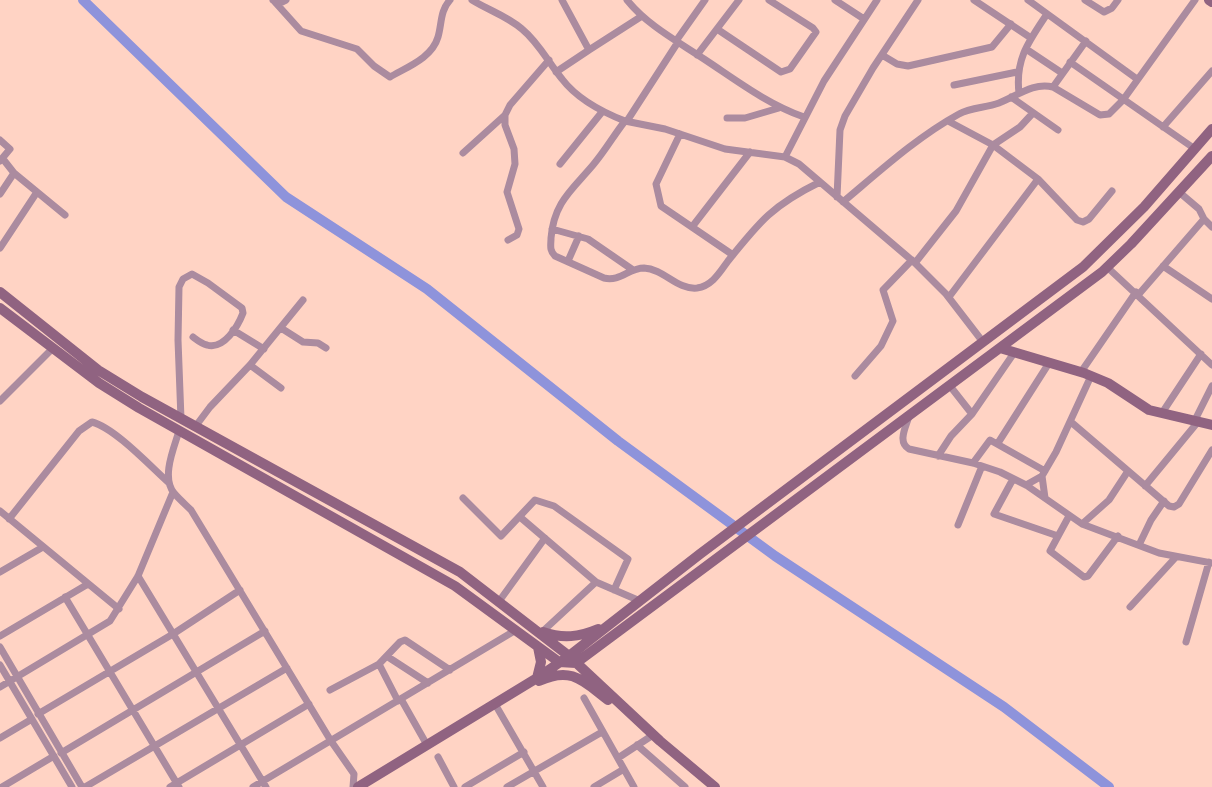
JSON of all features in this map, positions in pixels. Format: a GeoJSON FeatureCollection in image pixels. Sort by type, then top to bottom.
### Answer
{"type":"FeatureCollection","features":[{"type":"Feature","properties":{"kind":"street"},"geometry":{"type":"LineString","coordinates":[[273,1],[280,3],[286,0]]}},
{"type":"Feature","properties":{"kind":"street"},"geometry":{"type":"LineString","coordinates":[[273,1],[301,31],[357,49],[374,66],[390,77],[431,51],[438,36],[444,9],[450,0]]}},
{"type":"Feature","properties":{"kind":"street"},"geometry":{"type":"LineString","coordinates":[[472,0],[521,28],[534,40],[556,72],[578,94],[602,112],[626,121],[680,134],[725,149],[785,157],[799,164],[914,261],[948,297],[983,342]]}},
{"type":"Feature","properties":{"kind":"street"},"geometry":{"type":"LineString","coordinates":[[562,0],[590,50]]}},
{"type":"Feature","properties":{"kind":"street"},"geometry":{"type":"LineString","coordinates":[[627,0],[642,16],[697,55],[779,108],[804,117]]}},
{"type":"Feature","properties":{"kind":"street"},"geometry":{"type":"LineString","coordinates":[[704,0],[626,121],[593,165],[569,191],[554,217],[552,253],[611,280],[633,270],[644,268],[661,273],[690,288],[701,288],[714,280],[752,232],[779,204],[820,182]]}},
{"type":"Feature","properties":{"kind":"street"},"geometry":{"type":"LineString","coordinates":[[697,55],[739,0]]}},
{"type":"Feature","properties":{"kind":"street"},"geometry":{"type":"LineString","coordinates":[[717,28],[781,72],[790,69],[816,32],[813,28],[769,0]]}},
{"type":"Feature","properties":{"kind":"street"},"geometry":{"type":"LineString","coordinates":[[837,0],[864,19]]}},
{"type":"Feature","properties":{"kind":"street"},"geometry":{"type":"LineString","coordinates":[[785,157],[824,80],[876,0]]}},
{"type":"Feature","properties":{"kind":"street"},"geometry":{"type":"LineString","coordinates":[[840,199],[840,130],[845,116],[882,54],[918,0]]}},
{"type":"Feature","properties":{"kind":"street"},"geometry":{"type":"LineString","coordinates":[[974,0],[1031,38]]}},
{"type":"Feature","properties":{"kind":"street"},"geometry":{"type":"LineString","coordinates":[[1028,0],[1137,79]]}},
{"type":"Feature","properties":{"kind":"street"},"geometry":{"type":"LineString","coordinates":[[1084,0],[1104,12],[1112,8],[1118,0]]}},
{"type":"Feature","properties":{"kind":"street"},"geometry":{"type":"LineString","coordinates":[[840,199],[960,113],[999,104],[1019,93],[1045,85],[1053,87],[1100,115],[1115,110],[1195,0]]}},
{"type":"Feature","properties":{"kind":"street"},"geometry":{"type":"LineString","coordinates":[[1019,93],[1018,72],[1026,49],[1047,14]]}},
{"type":"Feature","properties":{"kind":"street"},"geometry":{"type":"LineString","coordinates":[[556,72],[642,16]]}},
{"type":"Feature","properties":{"kind":"street"},"geometry":{"type":"LineString","coordinates":[[882,54],[897,64],[908,66],[985,50],[999,41],[1011,24]]}},
{"type":"Feature","properties":{"kind":"street"},"geometry":{"type":"LineString","coordinates":[[1053,87],[1086,41]]}},
{"type":"Feature","properties":{"kind":"street"},"geometry":{"type":"LineString","coordinates":[[1026,49],[1062,73]]}},
{"type":"Feature","properties":{"kind":"street"},"geometry":{"type":"LineString","coordinates":[[463,153],[505,115],[510,105],[549,60]]}},
{"type":"Feature","properties":{"kind":"street"},"geometry":{"type":"LineString","coordinates":[[1070,62],[1195,149]]}},
{"type":"Feature","properties":{"kind":"street"},"geometry":{"type":"LineString","coordinates":[[1163,127],[1212,71]]}},
{"type":"Feature","properties":{"kind":"street"},"geometry":{"type":"LineString","coordinates":[[954,85],[1018,72]]}},
{"type":"Feature","properties":{"kind":"street"},"geometry":{"type":"LineString","coordinates":[[1011,97],[1058,130]]}},
{"type":"Feature","properties":{"kind":"street"},"geometry":{"type":"LineString","coordinates":[[727,118],[744,118],[779,108]]}},
{"type":"Feature","properties":{"kind":"street"},"geometry":{"type":"LineString","coordinates":[[560,164],[602,112]]}},
{"type":"Feature","properties":{"kind":"street"},"geometry":{"type":"LineString","coordinates":[[855,376],[881,346],[893,321],[883,290],[914,261],[956,211],[993,145],[1020,127],[1034,113]]}},
{"type":"Feature","properties":{"kind":"street"},"geometry":{"type":"LineString","coordinates":[[505,115],[505,125],[514,148],[515,164],[507,192],[519,229],[508,240]]}},
{"type":"Feature","properties":{"kind":"street"},"geometry":{"type":"LineString","coordinates":[[948,121],[993,145],[1038,179],[1071,215],[1083,222],[1089,219],[1112,191]]}},
{"type":"Feature","properties":{"kind":"street"},"geometry":{"type":"LineString","coordinates":[[572,660],[615,621],[700,554],[1090,261],[1144,207],[1212,129]]}},
{"type":"Feature","properties":{"kind":"street"},"geometry":{"type":"LineString","coordinates":[[680,134],[656,184],[661,206],[733,255]]}},
{"type":"Feature","properties":{"kind":"street"},"geometry":{"type":"LineString","coordinates":[[0,140],[10,149],[1,160],[65,215]]}},
{"type":"Feature","properties":{"kind":"street"},"geometry":{"type":"LineString","coordinates":[[692,227],[750,152]]}},
{"type":"Feature","properties":{"kind":"street"},"geometry":{"type":"LineString","coordinates":[[179,431],[170,465],[170,483],[173,492],[191,510],[360,786],[537,678],[559,662],[572,660],[706,569],[1108,267],[1212,156]]}},
{"type":"Feature","properties":{"kind":"street"},"geometry":{"type":"LineString","coordinates":[[0,194],[14,173]]}},
{"type":"Feature","properties":{"kind":"street"},"geometry":{"type":"LineString","coordinates":[[948,297],[1038,179]]}},
{"type":"Feature","properties":{"kind":"street"},"geometry":{"type":"LineString","coordinates":[[0,248],[37,192]]}},
{"type":"Feature","properties":{"kind":"street"},"geometry":{"type":"LineString","coordinates":[[1179,192],[1199,209],[1204,219],[1212,228]]}},
{"type":"Feature","properties":{"kind":"street"},"geometry":{"type":"LineString","coordinates":[[1081,372],[1137,293],[1204,219]]}},
{"type":"Feature","properties":{"kind":"street"},"geometry":{"type":"LineString","coordinates":[[552,229],[579,236],[602,247],[633,270]]}},
{"type":"Feature","properties":{"kind":"street"},"geometry":{"type":"LineString","coordinates":[[568,261],[579,236]]}},
{"type":"Feature","properties":{"kind":"street"},"geometry":{"type":"LineString","coordinates":[[1163,266],[1212,299]]}},
{"type":"Feature","properties":{"kind":"street"},"geometry":{"type":"LineString","coordinates":[[1108,267],[1212,365]]}},
{"type":"Feature","properties":{"kind":"street"},"geometry":{"type":"LineString","coordinates":[[180,419],[179,288],[183,278],[192,274],[208,283],[242,308],[243,313],[233,330],[217,346],[207,346],[192,338]]}},
{"type":"Feature","properties":{"kind":"street"},"geometry":{"type":"LineString","coordinates":[[0,292],[98,370],[180,419],[460,572],[500,600],[539,631],[656,738]]}},
{"type":"Feature","properties":{"kind":"street"},"geometry":{"type":"LineString","coordinates":[[195,427],[210,406],[250,365],[303,300]]}},
{"type":"Feature","properties":{"kind":"street"},"geometry":{"type":"LineString","coordinates":[[0,308],[107,388],[179,431],[456,586],[559,662]]}},
{"type":"Feature","properties":{"kind":"street"},"geometry":{"type":"LineString","coordinates":[[281,328],[303,342],[318,344],[326,348]]}},
{"type":"Feature","properties":{"kind":"street"},"geometry":{"type":"LineString","coordinates":[[233,330],[264,349]]}},
{"type":"Feature","properties":{"kind":"street"},"geometry":{"type":"LineString","coordinates":[[0,401],[53,348]]}},
{"type":"Feature","properties":{"kind":"street"},"geometry":{"type":"LineString","coordinates":[[1000,348],[1081,372],[1108,383],[1149,410],[1212,426]]}},
{"type":"Feature","properties":{"kind":"street"},"geometry":{"type":"LineString","coordinates":[[938,456],[951,436],[972,414],[1014,353]]}},
{"type":"Feature","properties":{"kind":"street"},"geometry":{"type":"LineString","coordinates":[[1162,413],[1201,354]]}},
{"type":"Feature","properties":{"kind":"street"},"geometry":{"type":"LineString","coordinates":[[998,443],[1050,363]]}},
{"type":"Feature","properties":{"kind":"street"},"geometry":{"type":"LineString","coordinates":[[250,365],[281,388]]}},
{"type":"Feature","properties":{"kind":"street"},"geometry":{"type":"LineString","coordinates":[[1026,485],[1043,474],[1071,422],[1091,376]]}},
{"type":"Feature","properties":{"kind":"street"},"geometry":{"type":"LineString","coordinates":[[950,386],[972,414]]}},
{"type":"Feature","properties":{"kind":"street"},"geometry":{"type":"LineString","coordinates":[[1145,486],[1195,422],[1212,386]]}},
{"type":"Feature","properties":{"kind":"street"},"geometry":{"type":"LineString","coordinates":[[909,416],[902,440],[904,446],[938,456],[973,463],[1013,479],[1026,485],[1082,524],[1176,557],[1210,563],[1186,642]]}},
{"type":"Feature","properties":{"kind":"street"},"geometry":{"type":"LineString","coordinates":[[8,519],[79,431],[92,422],[104,428],[129,447],[170,483]]}},
{"type":"Feature","properties":{"kind":"street"},"geometry":{"type":"LineString","coordinates":[[1071,422],[1145,486],[1174,507],[1179,504],[1212,450]]}},
{"type":"Feature","properties":{"kind":"street"},"geometry":{"type":"LineString","coordinates":[[973,463],[990,440],[998,443],[1043,474]]}},
{"type":"Feature","properties":{"kind":"street"},"geometry":{"type":"LineString","coordinates":[[958,525],[982,466]]}},
{"type":"Feature","properties":{"kind":"street"},"geometry":{"type":"LineString","coordinates":[[1082,524],[1109,500],[1128,471]]}},
{"type":"Feature","properties":{"kind":"street"},"geometry":{"type":"LineString","coordinates":[[1043,474],[1044,498]]}},
{"type":"Feature","properties":{"kind":"street"},"geometry":{"type":"LineString","coordinates":[[1013,479],[994,514],[1058,536]]}},
{"type":"Feature","properties":{"kind":"street"},"geometry":{"type":"LineString","coordinates":[[0,686],[110,621],[138,576],[173,492]]}},
{"type":"Feature","properties":{"kind":"street"},"geometry":{"type":"LineString","coordinates":[[464,498],[498,535],[505,534],[535,500],[554,506],[626,557],[628,561],[614,590]]}},
{"type":"Feature","properties":{"kind":"street"},"geometry":{"type":"LineString","coordinates":[[1139,545],[1151,520],[1164,501]]}},
{"type":"Feature","properties":{"kind":"street"},"geometry":{"type":"LineString","coordinates":[[0,512],[119,609]]}},
{"type":"Feature","properties":{"kind":"street"},"geometry":{"type":"LineString","coordinates":[[520,516],[596,582],[640,602]]}},
{"type":"Feature","properties":{"kind":"street"},"geometry":{"type":"LineString","coordinates":[[1069,516],[1050,548],[1052,554],[1087,578],[1118,536]]}},
{"type":"Feature","properties":{"kind":"street"},"geometry":{"type":"LineString","coordinates":[[500,600],[545,538]]}},
{"type":"Feature","properties":{"kind":"street"},"geometry":{"type":"LineString","coordinates":[[0,572],[43,547]]}},
{"type":"Feature","properties":{"kind":"street"},"geometry":{"type":"LineString","coordinates":[[1130,607],[1176,557]]}},
{"type":"Feature","properties":{"kind":"street"},"geometry":{"type":"LineString","coordinates":[[138,576],[264,784]]}},
{"type":"Feature","properties":{"kind":"street"},"geometry":{"type":"LineString","coordinates":[[539,631],[596,582]]}},
{"type":"Feature","properties":{"kind":"street"},"geometry":{"type":"LineString","coordinates":[[0,636],[88,584]]}},
{"type":"Feature","properties":{"kind":"street"},"geometry":{"type":"LineString","coordinates":[[38,714],[173,634],[240,590]]}},
{"type":"Feature","properties":{"kind":"street"},"geometry":{"type":"LineString","coordinates":[[65,597],[110,670],[175,786],[309,704]]}},
{"type":"Feature","properties":{"kind":"street"},"geometry":{"type":"LineString","coordinates":[[539,631],[566,638],[584,635],[615,621]]}},
{"type":"Feature","properties":{"kind":"street"},"geometry":{"type":"LineString","coordinates":[[253,787],[264,784],[331,741],[516,630]]}},
{"type":"Feature","properties":{"kind":"street"},"geometry":{"type":"LineString","coordinates":[[61,753],[265,631]]}},
{"type":"Feature","properties":{"kind":"street"},"geometry":{"type":"LineString","coordinates":[[330,690],[379,664],[388,657],[400,642],[405,640],[450,670]]}},
{"type":"Feature","properties":{"kind":"street"},"geometry":{"type":"LineString","coordinates":[[0,647],[61,753],[84,787],[155,748],[287,668]]}},
{"type":"Feature","properties":{"kind":"street"},"geometry":{"type":"LineString","coordinates":[[537,678],[541,662],[538,647]]}},
{"type":"Feature","properties":{"kind":"street"},"geometry":{"type":"LineString","coordinates":[[388,657],[428,683]]}},
{"type":"Feature","properties":{"kind":"street"},"geometry":{"type":"LineString","coordinates":[[379,664],[427,745]]}},
{"type":"Feature","properties":{"kind":"street"},"geometry":{"type":"LineString","coordinates":[[0,665],[72,787]]}},
{"type":"Feature","properties":{"kind":"street"},"geometry":{"type":"LineString","coordinates":[[508,696],[555,675],[570,674],[580,679],[656,738],[715,787]]}},
{"type":"Feature","properties":{"kind":"street"},"geometry":{"type":"LineString","coordinates":[[584,698],[634,787]]}},
{"type":"Feature","properties":{"kind":"street"},"geometry":{"type":"LineString","coordinates":[[495,704],[543,787]]}},
{"type":"Feature","properties":{"kind":"street"},"geometry":{"type":"LineString","coordinates":[[0,738],[32,719]]}},
{"type":"Feature","properties":{"kind":"street"},"geometry":{"type":"LineString","coordinates":[[507,787],[602,732]]}},
{"type":"Feature","properties":{"kind":"street"},"geometry":{"type":"LineString","coordinates":[[618,758],[637,745],[656,738]]}},
{"type":"Feature","properties":{"kind":"street"},"geometry":{"type":"LineString","coordinates":[[637,745],[680,786]]}},
{"type":"Feature","properties":{"kind":"street"},"geometry":{"type":"LineString","coordinates":[[465,787],[524,752]]}},
{"type":"Feature","properties":{"kind":"street"},"geometry":{"type":"LineString","coordinates":[[2,787],[54,756]]}},
{"type":"Feature","properties":{"kind":"street"},"geometry":{"type":"LineString","coordinates":[[438,757],[454,787]]}},
{"type":"Feature","properties":{"kind":"street"},"geometry":{"type":"LineString","coordinates":[[594,787],[624,769]]}},
{"type":"Feature","properties":{"kind":"waterway"},"geometry":{"type":"LineString","coordinates":[[83,0],[286,197],[427,289],[618,441],[775,556],[1004,707],[1109,787]]}}]}
